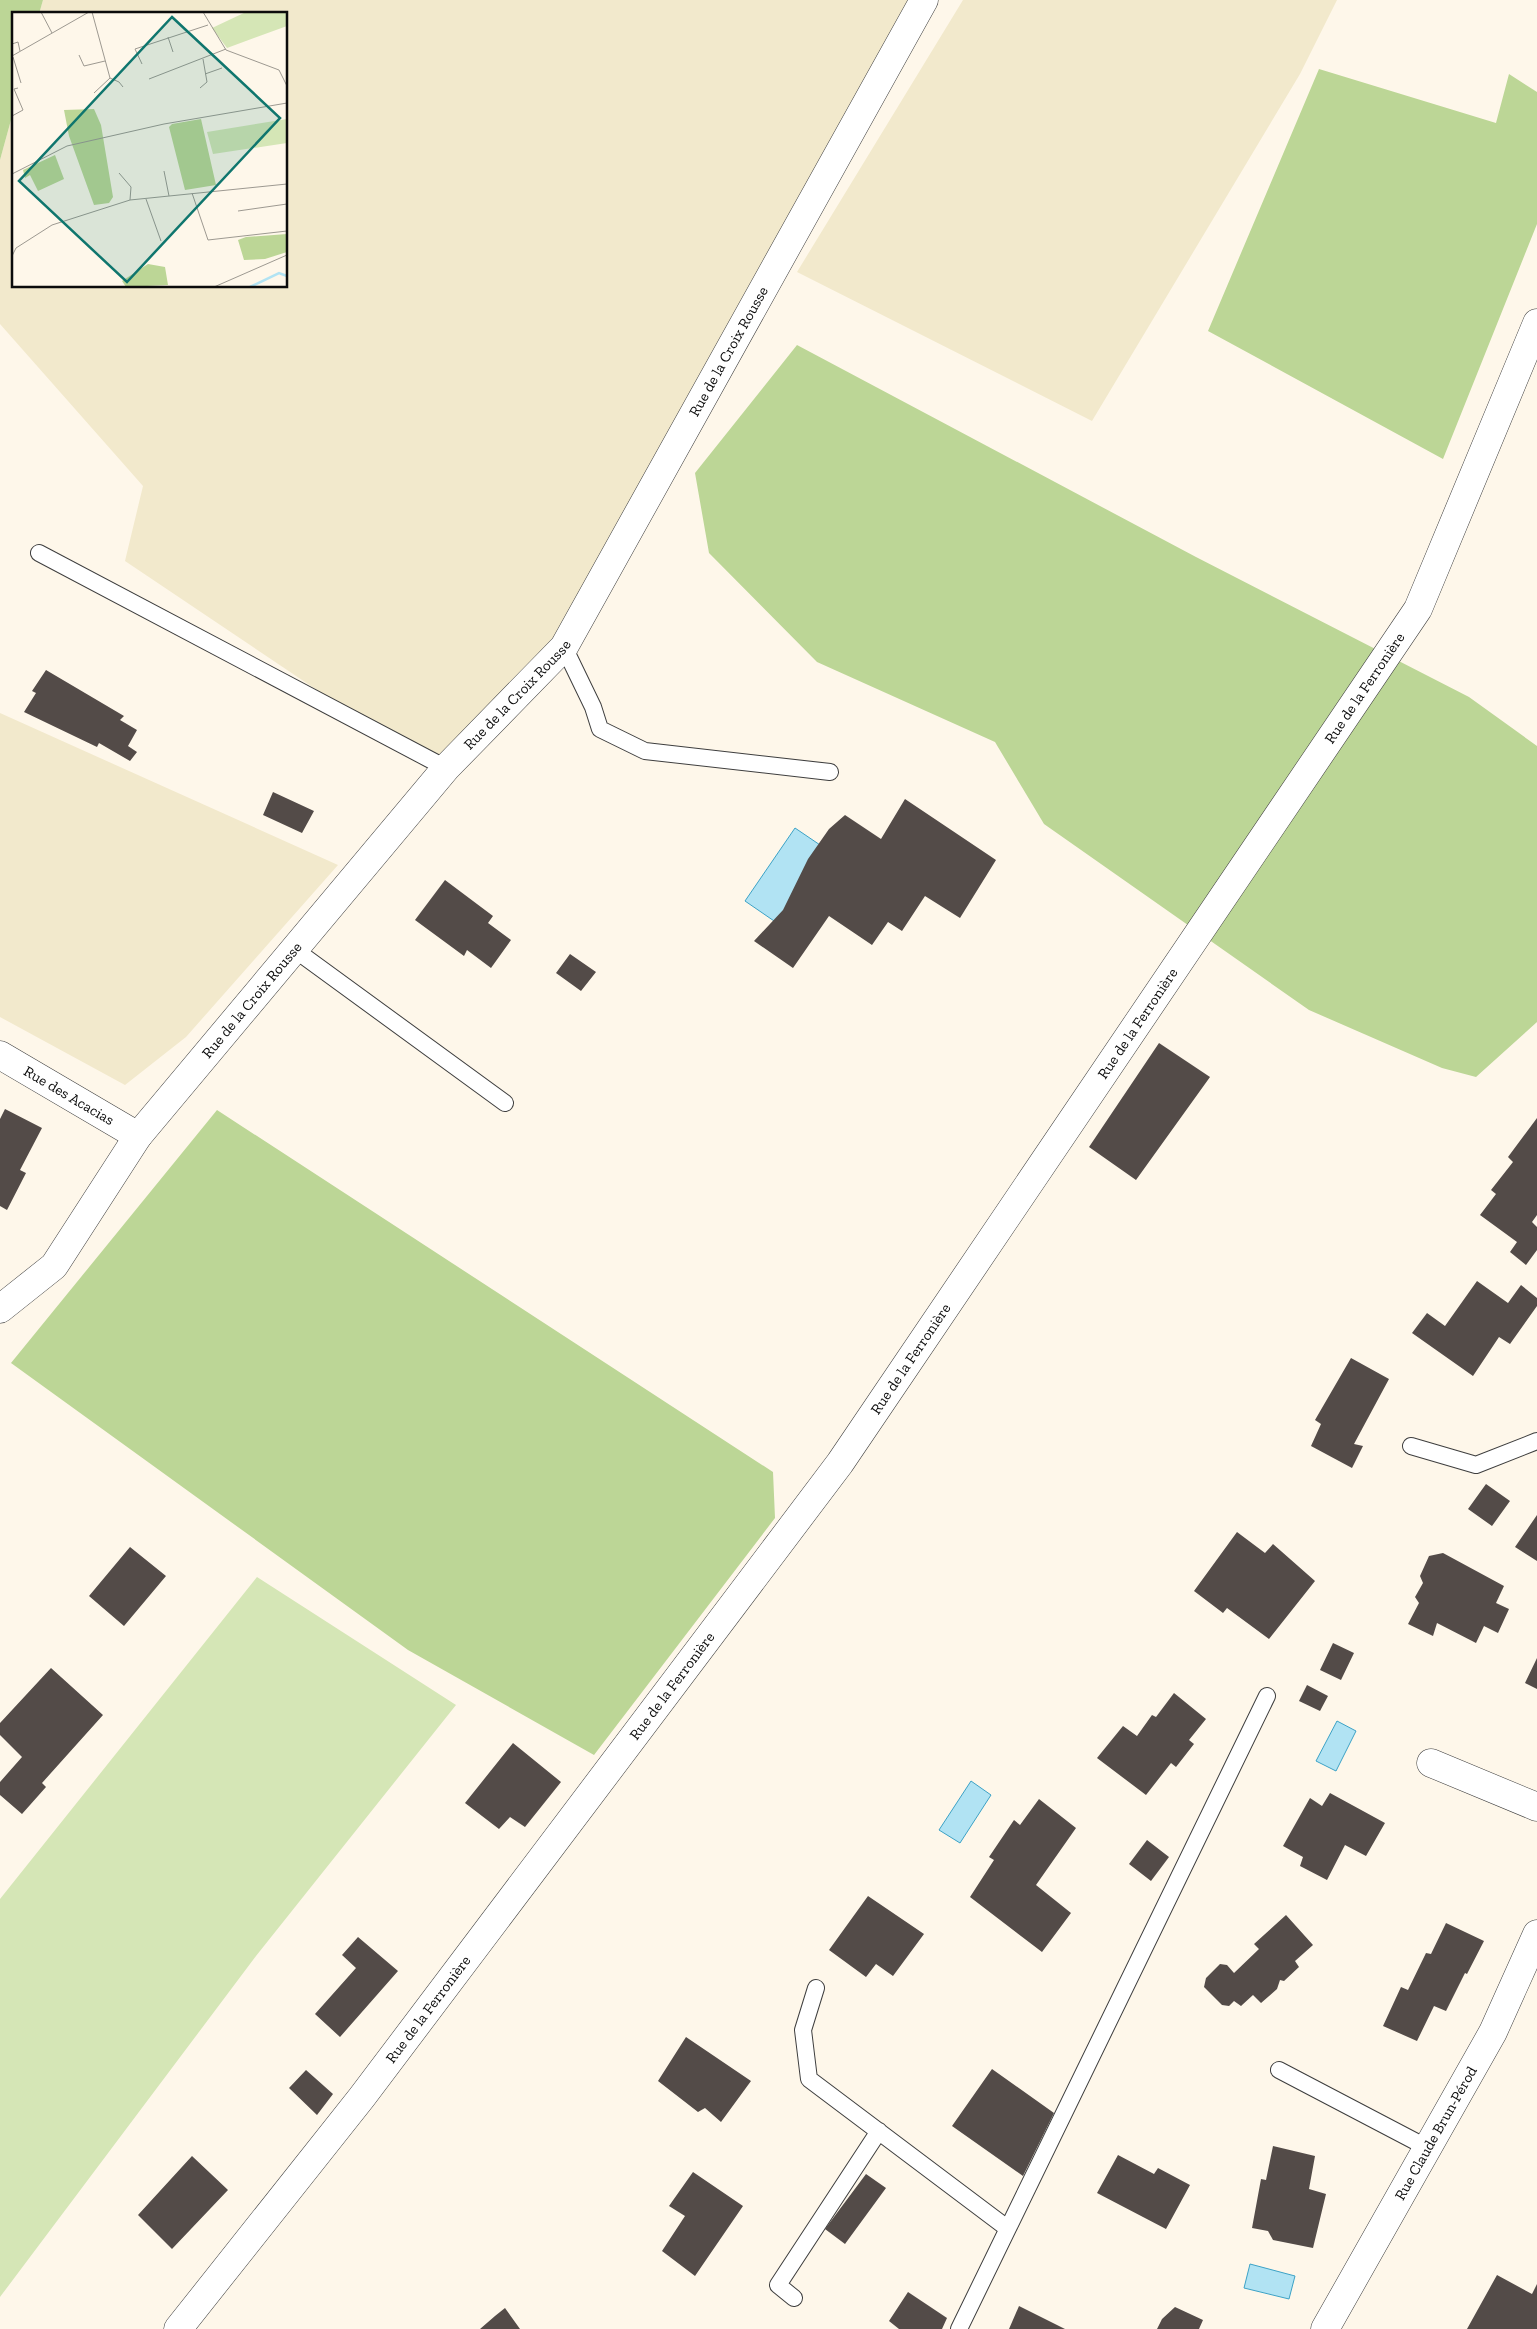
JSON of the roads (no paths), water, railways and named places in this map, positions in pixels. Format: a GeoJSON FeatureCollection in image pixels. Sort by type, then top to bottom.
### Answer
{"type":"FeatureCollection","features":[{"type":"Feature","properties":{"kind":"street","name":"Rue de la Croix Rousse"},"geometry":{"type":"LineString","coordinates":[[0,1309],[54,1266],[138,1136],[446,768],[564,647],[924,0]]}},
{"type":"Feature","properties":{"kind":"street","name":"Rue de la Ferronière"},"geometry":{"type":"LineString","coordinates":[[178,2329],[362,2097],[840,1463],[1407,626],[1418,609],[1537,322]]}},
{"type":"Feature","properties":{"kind":"street","name":"Rue des Acacias"},"geometry":{"type":"LineString","coordinates":[[0,1055],[138,1136]]}},
{"type":"Feature","properties":{"kind":"street"},"geometry":{"type":"LineString","coordinates":[[1431,1763],[1537,1807]]}},
{"type":"Feature","properties":{"kind":"street","name":"Rue Claude Brun-Pérod"},"geometry":{"type":"LineString","coordinates":[[1325,2329],[1426,2147],[1493,2032],[1537,1934]]}},
{"type":"Feature","properties":{"kind":"lane"},"geometry":{"type":"LineString","coordinates":[[39,553],[446,768]]}},
{"type":"Feature","properties":{"kind":"lane"},"geometry":{"type":"LineString","coordinates":[[564,647],[593,707],[600,729],[645,751],[830,772]]}},
{"type":"Feature","properties":{"kind":"lane"},"geometry":{"type":"LineString","coordinates":[[294,949],[505,1103]]}},
{"type":"Feature","properties":{"kind":"lane"},"geometry":{"type":"LineString","coordinates":[[1411,1446],[1476,1465],[1537,1441]]}},
{"type":"Feature","properties":{"kind":"lane"},"geometry":{"type":"LineString","coordinates":[[959,2329],[1267,1696]]}},
{"type":"Feature","properties":{"kind":"lane"},"geometry":{"type":"LineString","coordinates":[[816,1988],[803,2030],[809,2078],[1007,2228]]}},
{"type":"Feature","properties":{"kind":"lane"},"geometry":{"type":"LineString","coordinates":[[1279,2070],[1426,2147]]}},
{"type":"Feature","properties":{"kind":"lane"},"geometry":{"type":"LineString","coordinates":[[794,2298],[778,2285],[879,2131]]}},
{"type":"Feature","properties":{"kind":"water"},"geometry":{"type":"Polygon","coordinates":[[[795,828],[826,849],[777,923],[745,901],[795,828]]]}},
{"type":"Feature","properties":{"kind":"water"},"geometry":{"type":"Polygon","coordinates":[[[1337,1721],[1356,1731],[1336,1771],[1316,1761],[1337,1721]]]}},
{"type":"Feature","properties":{"kind":"water"},"geometry":{"type":"Polygon","coordinates":[[[971,1781],[991,1795],[960,1843],[939,1830],[971,1781]]]}},
{"type":"Feature","properties":{"kind":"water"},"geometry":{"type":"Polygon","coordinates":[[[1250,2264],[1295,2276],[1289,2299],[1244,2288],[1250,2264]]]}}]}
